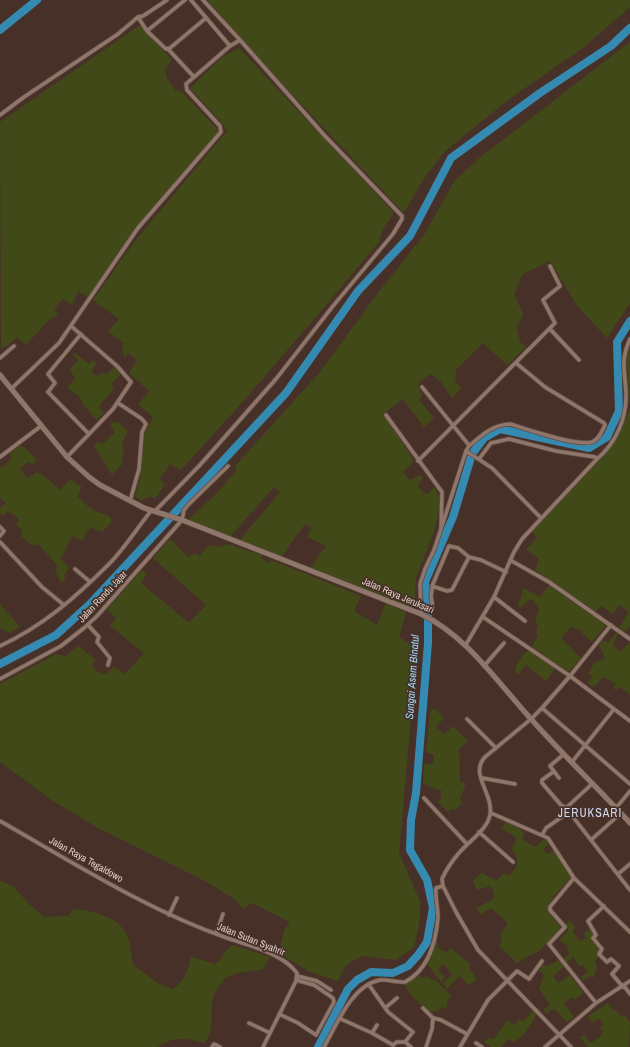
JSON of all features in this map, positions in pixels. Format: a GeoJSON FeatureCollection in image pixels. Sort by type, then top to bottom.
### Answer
{"type":"FeatureCollection","features":[{"type":"Feature","properties":{"kind":"street"},"geometry":{"type":"LineString","coordinates":[[0,115],[24,97],[167,0]]}},
{"type":"Feature","properties":{"kind":"street"},"geometry":{"type":"LineString","coordinates":[[147,31],[185,0]]}},
{"type":"Feature","properties":{"kind":"street"},"geometry":{"type":"LineString","coordinates":[[191,0],[206,18],[233,44]]}},
{"type":"Feature","properties":{"kind":"street"},"geometry":{"type":"LineString","coordinates":[[0,646],[45,621],[110,563],[155,512],[200,465],[276,378],[337,301],[393,234],[402,219],[402,216],[325,136],[203,0]]}},
{"type":"Feature","properties":{"kind":"street"},"geometry":{"type":"LineString","coordinates":[[168,49],[206,18]]}},
{"type":"Feature","properties":{"kind":"street"},"geometry":{"type":"LineString","coordinates":[[139,19],[147,31],[163,47],[168,49],[194,77]]}},
{"type":"Feature","properties":{"kind":"street"},"geometry":{"type":"LineString","coordinates":[[11,389],[59,344],[138,228],[221,132],[220,126],[186,88],[186,84],[233,44],[240,40]]}},
{"type":"Feature","properties":{"kind":"street"},"geometry":{"type":"LineString","coordinates":[[418,461],[454,427],[550,329],[555,322],[543,300],[560,285],[550,266]]}},
{"type":"Feature","properties":{"kind":"street"},"geometry":{"type":"LineString","coordinates":[[67,457],[118,403],[130,385],[130,380],[82,334],[70,326]]}},
{"type":"Feature","properties":{"kind":"street"},"geometry":{"type":"LineString","coordinates":[[550,329],[578,360]]}},
{"type":"Feature","properties":{"kind":"street"},"geometry":{"type":"LineString","coordinates":[[82,334],[48,374],[55,383],[48,392],[89,434]]}},
{"type":"Feature","properties":{"kind":"street"},"geometry":{"type":"LineString","coordinates":[[464,646],[494,597],[510,560],[522,539],[614,440],[625,412],[626,392],[623,359],[630,339]]}},
{"type":"Feature","properties":{"kind":"street"},"geometry":{"type":"LineString","coordinates":[[0,358],[14,346]]}},
{"type":"Feature","properties":{"kind":"street"},"geometry":{"type":"LineString","coordinates":[[422,615],[419,593],[421,580],[434,550],[469,446],[485,432],[496,426],[504,424],[510,424],[586,444],[596,441],[605,425],[545,387],[516,363]]}},
{"type":"Feature","properties":{"kind":"street","name":"Jalan Raya Jeruksari"},"geometry":{"type":"LineString","coordinates":[[1,378],[67,457],[100,485],[155,512],[181,520],[434,621],[464,646],[484,666],[531,719],[630,823]]}},
{"type":"Feature","properties":{"kind":"street"},"geometry":{"type":"LineString","coordinates":[[422,386],[469,446]]}},
{"type":"Feature","properties":{"kind":"street"},"geometry":{"type":"LineString","coordinates":[[118,403],[142,419],[146,424],[142,432],[139,469],[130,501]]}},
{"type":"Feature","properties":{"kind":"street"},"geometry":{"type":"LineString","coordinates":[[386,415],[442,492],[441,529]]}},
{"type":"Feature","properties":{"kind":"street"},"geometry":{"type":"LineString","coordinates":[[0,457],[41,426]]}},
{"type":"Feature","properties":{"kind":"street"},"geometry":{"type":"LineString","coordinates":[[478,458],[491,443],[509,439],[556,451],[595,457],[597,459]]}},
{"type":"Feature","properties":{"kind":"street"},"geometry":{"type":"LineString","coordinates":[[467,452],[492,468],[541,518]]}},
{"type":"Feature","properties":{"kind":"street","name":"Jalan Randu Jajar"},"geometry":{"type":"LineString","coordinates":[[0,679],[61,646],[90,627],[181,520],[184,510],[228,466]]}},
{"type":"Feature","properties":{"kind":"street"},"geometry":{"type":"LineString","coordinates":[[0,527],[4,531],[0,536]]}},
{"type":"Feature","properties":{"kind":"street"},"geometry":{"type":"LineString","coordinates":[[0,542],[42,587],[64,605]]}},
{"type":"Feature","properties":{"kind":"street"},"geometry":{"type":"LineString","coordinates":[[434,609],[432,586],[449,546],[458,548],[469,557],[481,560],[506,572]]}},
{"type":"Feature","properties":{"kind":"street"},"geometry":{"type":"LineString","coordinates":[[432,586],[447,591],[452,590],[469,557]]}},
{"type":"Feature","properties":{"kind":"street"},"geometry":{"type":"LineString","coordinates":[[510,560],[549,582],[630,639]]}},
{"type":"Feature","properties":{"kind":"street"},"geometry":{"type":"LineString","coordinates":[[75,569],[89,581]]}},
{"type":"Feature","properties":{"kind":"street"},"geometry":{"type":"LineString","coordinates":[[494,597],[525,622]]}},
{"type":"Feature","properties":{"kind":"street"},"geometry":{"type":"LineString","coordinates":[[483,617],[570,676],[630,721]]}},
{"type":"Feature","properties":{"kind":"street"},"geometry":{"type":"LineString","coordinates":[[571,1047],[509,980],[478,950],[464,927],[443,886],[442,881],[444,873],[467,844],[488,822],[491,813],[490,804],[479,764],[484,756],[496,748],[542,708],[611,625]]}},
{"type":"Feature","properties":{"kind":"street"},"geometry":{"type":"LineString","coordinates":[[90,627],[98,636],[97,642],[110,658],[108,665]]}},
{"type":"Feature","properties":{"kind":"street"},"geometry":{"type":"LineString","coordinates":[[484,666],[504,643]]}},
{"type":"Feature","properties":{"kind":"street"},"geometry":{"type":"LineString","coordinates":[[542,708],[630,784]]}},
{"type":"Feature","properties":{"kind":"street"},"geometry":{"type":"LineString","coordinates":[[572,762],[614,709]]}},
{"type":"Feature","properties":{"kind":"street"},"geometry":{"type":"LineString","coordinates":[[467,719],[496,748]]}},
{"type":"Feature","properties":{"kind":"street"},"geometry":{"type":"LineString","coordinates":[[559,778],[550,766],[564,754]]}},
{"type":"Feature","properties":{"kind":"street"},"geometry":{"type":"LineString","coordinates":[[553,772],[542,780],[542,782],[561,805],[566,808],[630,890]]}},
{"type":"Feature","properties":{"kind":"street"},"geometry":{"type":"LineString","coordinates":[[482,778],[515,784]]}},
{"type":"Feature","properties":{"kind":"street"},"geometry":{"type":"LineString","coordinates":[[566,808],[593,783]]}},
{"type":"Feature","properties":{"kind":"street"},"geometry":{"type":"LineString","coordinates":[[616,808],[630,791]]}},
{"type":"Feature","properties":{"kind":"street"},"geometry":{"type":"LineString","coordinates":[[424,798],[467,844]]}},
{"type":"Feature","properties":{"kind":"street"},"geometry":{"type":"LineString","coordinates":[[542,834],[546,828],[569,812]]}},
{"type":"Feature","properties":{"kind":"street"},"geometry":{"type":"LineString","coordinates":[[491,813],[542,834],[552,843],[574,878],[630,932]]}},
{"type":"Feature","properties":{"kind":"street"},"geometry":{"type":"LineString","coordinates":[[592,840],[621,813]]}},
{"type":"Feature","properties":{"kind":"street","name":"Jalan Raya Tegaldowo"},"geometry":{"type":"LineString","coordinates":[[0,821],[164,912]]}},
{"type":"Feature","properties":{"kind":"street"},"geometry":{"type":"LineString","coordinates":[[479,832],[513,862]]}},
{"type":"Feature","properties":{"kind":"street"},"geometry":{"type":"LineString","coordinates":[[618,874],[630,864]]}},
{"type":"Feature","properties":{"kind":"street"},"geometry":{"type":"LineString","coordinates":[[574,878],[550,907],[550,910],[565,926],[549,944],[596,1003]]}},
{"type":"Feature","properties":{"kind":"street"},"geometry":{"type":"LineString","coordinates":[[324,1047],[354,995],[369,985],[382,980],[405,982],[426,964],[437,923],[436,888],[443,886]]}},
{"type":"Feature","properties":{"kind":"street"},"geometry":{"type":"LineString","coordinates":[[169,915],[177,898]]}},
{"type":"Feature","properties":{"kind":"street"},"geometry":{"type":"LineString","coordinates":[[604,906],[588,921],[588,924],[596,935],[593,938],[602,949],[599,953],[607,962],[611,958],[619,966],[612,974],[630,994]]}},
{"type":"Feature","properties":{"kind":"street","name":"Jalan Sutan Syahrir"},"geometry":{"type":"LineString","coordinates":[[164,912],[279,959],[293,968],[296,979]]}},
{"type":"Feature","properties":{"kind":"street"},"geometry":{"type":"LineString","coordinates":[[216,934],[223,914]]}},
{"type":"Feature","properties":{"kind":"street"},"geometry":{"type":"LineString","coordinates":[[460,1047],[488,1000],[518,971],[529,979],[542,961]]}},
{"type":"Feature","properties":{"kind":"street"},"geometry":{"type":"LineString","coordinates":[[263,1047],[296,979]]}},
{"type":"Feature","properties":{"kind":"street"},"geometry":{"type":"LineString","coordinates":[[296,979],[317,982],[331,990]]}},
{"type":"Feature","properties":{"kind":"street"},"geometry":{"type":"LineString","coordinates":[[279,1014],[316,1036],[334,1001],[333,998],[318,987],[296,979]]}},
{"type":"Feature","properties":{"kind":"street"},"geometry":{"type":"LineString","coordinates":[[545,1047],[561,1035],[596,1003],[624,987],[630,981]]}},
{"type":"Feature","properties":{"kind":"street"},"geometry":{"type":"LineString","coordinates":[[369,985],[385,1008],[412,1032],[405,1042]]}},
{"type":"Feature","properties":{"kind":"street"},"geometry":{"type":"LineString","coordinates":[[385,1008],[397,998]]}},
{"type":"Feature","properties":{"kind":"street"},"geometry":{"type":"LineString","coordinates":[[423,1008],[433,1018],[441,1020],[468,1034]]}},
{"type":"Feature","properties":{"kind":"street"},"geometry":{"type":"LineString","coordinates":[[426,1047],[432,1029],[433,1018]]}},
{"type":"Feature","properties":{"kind":"street"},"geometry":{"type":"LineString","coordinates":[[341,1019],[372,1033],[393,1046],[397,1042],[405,1042],[411,1047]]}},
{"type":"Feature","properties":{"kind":"street"},"geometry":{"type":"LineString","coordinates":[[249,1022],[270,1033]]}},
{"type":"Feature","properties":{"kind":"street"},"geometry":{"type":"LineString","coordinates":[[372,1033],[378,1026]]}},
{"type":"Feature","properties":{"kind":"street"},"geometry":{"type":"LineString","coordinates":[[476,1043],[482,1047]]}},
{"type":"Feature","properties":{"kind":"street"},"geometry":{"type":"LineString","coordinates":[[214,1045],[220,1047]]}},
{"type":"Feature","properties":{"kind":"green space"},"geometry":{"type":"Polygon","coordinates":[[[207,0],[630,0],[630,7],[584,47],[508,100],[444,152],[423,180],[403,212],[270,71],[207,0]]]}},
{"type":"Feature","properties":{"kind":"green space"},"geometry":{"type":"Polygon","coordinates":[[[140,25],[172,60],[165,69],[167,78],[175,90],[182,92],[218,130],[219,134],[136,227],[89,298],[79,292],[75,297],[75,301],[71,305],[63,299],[54,309],[58,315],[49,320],[26,345],[17,337],[6,347],[1,348],[0,122],[140,25]]]}},
{"type":"Feature","properties":{"kind":"green space"},"geometry":{"type":"Polygon","coordinates":[[[630,42],[630,303],[607,338],[578,307],[550,261],[523,274],[514,294],[523,314],[517,328],[520,342],[526,347],[507,365],[483,343],[456,370],[455,380],[461,389],[452,398],[441,382],[430,374],[420,381],[418,387],[422,394],[419,400],[434,418],[424,427],[403,399],[383,414],[413,459],[411,465],[403,472],[410,480],[421,475],[423,478],[417,486],[427,495],[434,487],[438,496],[439,506],[434,532],[415,582],[416,607],[410,608],[310,568],[326,546],[307,537],[312,528],[305,524],[281,557],[239,541],[280,492],[274,487],[230,537],[187,521],[219,491],[236,470],[236,465],[320,372],[380,290],[424,235],[455,180],[483,155],[630,42]]]}},
{"type":"Feature","properties":{"kind":"green space"},"geometry":{"type":"Polygon","coordinates":[[[239,48],[394,213],[382,231],[379,242],[256,386],[181,470],[170,464],[160,479],[165,485],[154,499],[150,496],[141,501],[135,496],[140,480],[143,437],[153,417],[138,404],[149,391],[129,373],[137,360],[128,353],[125,357],[122,349],[124,343],[108,331],[119,319],[93,300],[135,241],[227,131],[221,122],[190,88],[221,58],[239,48]]]}},
{"type":"Feature","properties":{"kind":"green space"},"geometry":{"type":"Polygon","coordinates":[[[630,348],[630,408],[626,355],[630,348]]]}},
{"type":"Feature","properties":{"kind":"green space"},"geometry":{"type":"Polygon","coordinates":[[[75,353],[89,364],[93,360],[97,363],[91,372],[97,376],[102,373],[106,375],[114,367],[121,374],[111,384],[114,389],[99,406],[104,413],[96,420],[83,404],[80,397],[67,387],[75,379],[70,369],[78,360],[72,354],[75,353]]]}},
{"type":"Feature","properties":{"kind":"green space"},"geometry":{"type":"Polygon","coordinates":[[[630,408],[630,627],[625,632],[619,627],[629,612],[619,605],[613,614],[601,606],[595,612],[535,570],[539,559],[526,549],[537,538],[532,531],[576,483],[602,458],[619,436],[630,408]]]}},
{"type":"Feature","properties":{"kind":"green space"},"geometry":{"type":"Polygon","coordinates":[[[111,422],[119,423],[128,431],[122,445],[124,454],[121,460],[123,463],[112,475],[94,446],[97,442],[103,444],[115,432],[111,426],[111,422]]]}},
{"type":"Feature","properties":{"kind":"green space"},"geometry":{"type":"Polygon","coordinates":[[[21,445],[34,456],[36,461],[34,464],[28,462],[20,469],[27,478],[37,472],[60,490],[70,479],[82,487],[77,496],[81,500],[93,510],[106,514],[111,518],[111,523],[102,532],[90,527],[82,540],[72,536],[61,559],[69,568],[64,576],[66,579],[61,583],[55,570],[58,566],[38,544],[33,546],[21,536],[22,530],[16,525],[19,519],[9,511],[3,516],[0,513],[0,508],[6,503],[0,498],[0,468],[12,459],[10,453],[21,445]]]}},
{"type":"Feature","properties":{"kind":"green space"},"geometry":{"type":"Polygon","coordinates":[[[170,539],[188,557],[195,553],[200,556],[209,545],[220,547],[228,544],[262,555],[261,558],[269,563],[271,560],[361,596],[354,611],[377,625],[386,603],[406,612],[399,637],[417,650],[399,853],[420,901],[420,919],[414,947],[396,960],[362,956],[346,965],[338,981],[310,972],[279,953],[284,930],[290,922],[252,903],[243,909],[236,900],[203,880],[98,828],[53,801],[0,762],[0,684],[56,654],[65,656],[78,646],[96,660],[92,665],[96,671],[105,674],[114,667],[125,674],[144,653],[110,626],[116,618],[107,609],[142,570],[147,574],[141,583],[189,623],[206,605],[153,558],[170,539]]]}},
{"type":"Feature","properties":{"kind":"green space"},"geometry":{"type":"Polygon","coordinates":[[[549,585],[606,625],[592,642],[578,629],[571,627],[561,638],[581,658],[569,672],[532,647],[538,635],[536,632],[538,626],[535,622],[539,609],[534,601],[530,599],[520,608],[518,605],[524,588],[540,597],[549,585]]]}},
{"type":"Feature","properties":{"kind":"green space"},"geometry":{"type":"Polygon","coordinates":[[[0,604],[20,627],[9,633],[0,628],[0,604]]]}},
{"type":"Feature","properties":{"kind":"green space"},"geometry":{"type":"Polygon","coordinates":[[[616,633],[618,634],[613,645],[620,651],[630,643],[630,695],[621,687],[616,690],[613,688],[616,684],[603,677],[594,687],[587,683],[593,677],[588,673],[595,662],[601,661],[605,658],[599,644],[603,640],[608,643],[616,633]]]}},
{"type":"Feature","properties":{"kind":"green space"},"geometry":{"type":"Polygon","coordinates":[[[529,650],[555,668],[546,681],[526,665],[518,675],[515,673],[516,666],[522,656],[529,650]]]}},
{"type":"Feature","properties":{"kind":"green space"},"geometry":{"type":"Polygon","coordinates":[[[435,709],[444,718],[436,727],[444,734],[454,727],[468,741],[458,750],[460,762],[460,782],[466,783],[460,799],[462,803],[455,810],[452,809],[448,812],[438,802],[442,798],[440,795],[442,791],[423,784],[424,764],[433,764],[434,755],[426,752],[430,711],[435,709]]]}},
{"type":"Feature","properties":{"kind":"green space"},"geometry":{"type":"Polygon","coordinates":[[[506,820],[524,832],[522,839],[535,847],[545,838],[549,843],[543,850],[548,854],[554,850],[571,877],[553,897],[547,911],[562,928],[538,952],[517,963],[499,946],[502,941],[500,935],[508,923],[491,908],[480,915],[477,908],[493,899],[494,892],[490,886],[477,890],[473,881],[482,873],[496,881],[503,874],[510,875],[517,865],[516,857],[511,849],[516,841],[515,837],[502,829],[506,820]]]}},
{"type":"Feature","properties":{"kind":"green space"},"geometry":{"type":"Polygon","coordinates":[[[0,881],[13,886],[28,903],[44,917],[68,916],[74,909],[96,913],[110,918],[122,927],[128,937],[133,964],[157,983],[173,989],[183,979],[191,957],[215,964],[233,945],[270,957],[263,969],[227,977],[216,990],[212,1006],[211,1030],[209,1037],[204,1043],[180,1039],[163,1043],[158,1047],[0,1047],[0,881]]]}},
{"type":"Feature","properties":{"kind":"green space"},"geometry":{"type":"Polygon","coordinates":[[[570,921],[575,927],[573,932],[580,941],[586,938],[584,933],[590,929],[595,935],[592,938],[600,949],[600,956],[595,960],[597,968],[593,978],[590,976],[584,980],[581,977],[587,971],[582,965],[579,966],[573,957],[566,963],[563,960],[569,954],[567,945],[559,940],[568,930],[566,923],[570,921]]]}},
{"type":"Feature","properties":{"kind":"green space"},"geometry":{"type":"Polygon","coordinates":[[[436,941],[438,942],[438,947],[441,950],[447,952],[451,948],[471,965],[469,968],[477,979],[469,985],[459,976],[447,989],[443,984],[452,974],[443,964],[438,970],[445,978],[441,982],[427,964],[436,941]]]}},
{"type":"Feature","properties":{"kind":"green space"},"geometry":{"type":"Polygon","coordinates":[[[559,960],[564,967],[553,976],[558,983],[570,975],[583,993],[574,1000],[572,997],[564,1003],[574,1017],[567,1022],[555,1009],[551,1010],[547,1014],[543,1010],[550,1004],[539,989],[544,975],[539,971],[542,964],[548,966],[559,960]]]}},
{"type":"Feature","properties":{"kind":"green space"},"geometry":{"type":"Polygon","coordinates":[[[418,975],[422,978],[427,976],[432,980],[435,980],[451,995],[447,1000],[447,1008],[442,1007],[438,1011],[428,1012],[411,995],[404,984],[418,975]]]}},
{"type":"Feature","properties":{"kind":"green space"},"geometry":{"type":"Polygon","coordinates":[[[608,1003],[614,1011],[616,1010],[621,1016],[625,1015],[630,1023],[629,1047],[588,1047],[580,1037],[584,1035],[591,1043],[603,1034],[600,1027],[604,1024],[599,1019],[592,1023],[588,1016],[608,1003]]]}},
{"type":"Feature","properties":{"kind":"green space"},"geometry":{"type":"Polygon","coordinates":[[[534,1010],[537,1013],[534,1017],[535,1019],[523,1035],[517,1040],[513,1042],[508,1039],[501,1047],[491,1047],[484,1042],[488,1038],[494,1039],[507,1021],[514,1025],[519,1020],[523,1021],[534,1010]]]}},
{"type":"Feature","properties":{"kind":"waterway"},"geometry":{"type":"LineString","coordinates":[[0,30],[37,0]]}},
{"type":"Feature","properties":{"kind":"waterway"},"geometry":{"type":"LineString","coordinates":[[0,664],[56,635],[90,604],[286,393],[358,291],[410,236],[451,158],[540,93],[611,46],[630,28]]}},
{"type":"Feature","properties":{"kind":"waterway","name":"Sungai Asem Binatul"},"geometry":{"type":"LineString","coordinates":[[318,1047],[348,989],[357,980],[371,972],[393,973],[408,966],[427,942],[433,908],[427,880],[410,850],[411,820],[416,793],[428,643],[428,604],[425,582],[453,517],[472,454],[484,438],[500,429],[589,448],[607,437],[619,411],[617,342],[630,321]]}},
{"type":"Feature","properties":{"kind":"district","name":"JERUKSARI"},"geometry":{"type":"Point","coordinates":[590,814]}}]}
